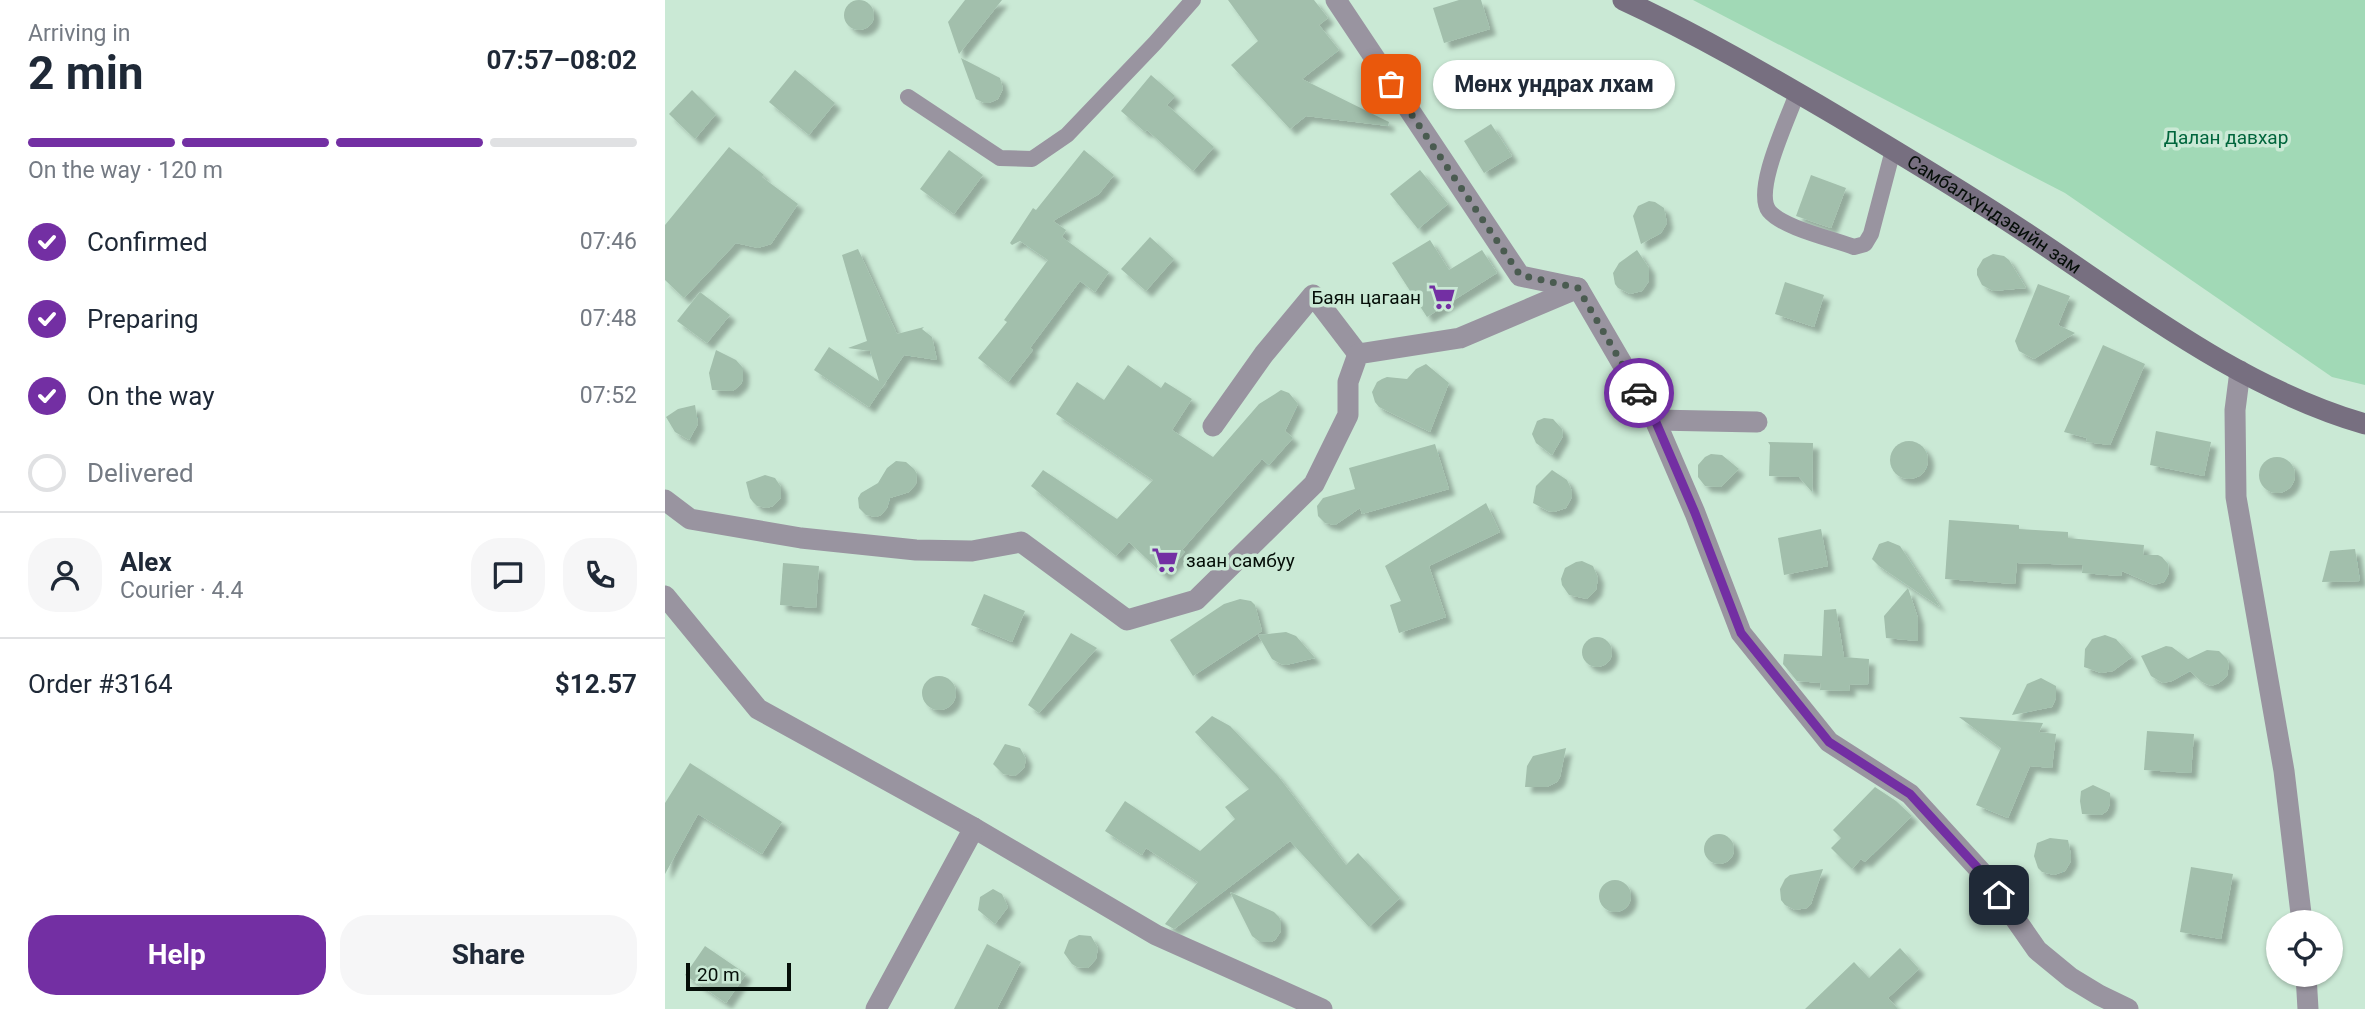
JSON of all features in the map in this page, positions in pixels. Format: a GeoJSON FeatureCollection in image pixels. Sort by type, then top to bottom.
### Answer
{"type":"FeatureCollection","features":[{"type":"Feature","properties":{"kind":"street"},"geometry":{"type":"LineString","coordinates":[[1336,0],[1520,275],[1578,288],[1655,420],[1695,513],[1741,633],[1829,742],[1910,794],[1986,877],[2038,950],[2071,978],[2128,1009]]}},
{"type":"Feature","properties":{"kind":"street","name":"Самбалхүндэвийн зам"},"geometry":{"type":"LineString","coordinates":[[1623,0],[1705,40],[1967,194],[2160,323],[2240,371],[2314,408],[2365,424]]}},
{"type":"Feature","properties":{"kind":"street"},"geometry":{"type":"LineString","coordinates":[[1358,354],[1460,338],[1578,288]]}},
{"type":"Feature","properties":{"kind":"street"},"geometry":{"type":"LineString","coordinates":[[1213,426],[1264,354],[1313,295],[1358,354]]}},
{"type":"Feature","properties":{"kind":"street"},"geometry":{"type":"LineString","coordinates":[[665,500],[690,519],[801,538],[916,550],[972,551],[1021,542],[1127,620],[1196,600],[1314,484],[1348,415],[1348,382],[1358,354]]}},
{"type":"Feature","properties":{"kind":"street"},"geometry":{"type":"LineString","coordinates":[[2240,371],[2235,410],[2236,497],[2284,771],[2301,910]]}},
{"type":"Feature","properties":{"kind":"street"},"geometry":{"type":"LineString","coordinates":[[1655,420],[1757,422]]}},
{"type":"Feature","properties":{"kind":"street"},"geometry":{"type":"LineString","coordinates":[[665,596],[758,709],[974,828],[1156,935],[1322,1009]]}},
{"type":"Feature","properties":{"kind":"street"},"geometry":{"type":"LineString","coordinates":[[876,1009],[974,828]]}},
{"type":"Feature","properties":{"kind":"street"},"geometry":{"type":"LineString","coordinates":[[2307,987],[2308,1009]]}},
{"type":"Feature","properties":{"kind":"lane"},"geometry":{"type":"LineString","coordinates":[[908,97],[1000,158],[1032,159],[1067,135],[1193,0]]}},
{"type":"Feature","properties":{"kind":"lane"},"geometry":{"type":"LineString","coordinates":[[1797,93],[1766,178],[1765,203],[1770,213],[1787,223],[1854,247],[1865,244],[1871,234],[1893,150]]}},
{"type":"Feature","properties":{"kind":"green space","name":"Далан давхар"},"geometry":{"type":"Polygon","coordinates":[[[1693,0],[2365,0],[2365,385],[2332,377],[2065,193],[1693,0]]]}},
{"type":"Feature","properties":{"kind":"building"},"geometry":{"type":"Polygon","coordinates":[[[859,0],[870,4],[874,15],[870,26],[859,30],[848,26],[844,15],[848,4],[859,0]]]}},
{"type":"Feature","properties":{"kind":"building"},"geometry":{"type":"Polygon","coordinates":[[[965,0],[1002,0],[959,54],[948,22],[965,0]]]}},
{"type":"Feature","properties":{"kind":"building"},"geometry":{"type":"Polygon","coordinates":[[[1228,0],[1314,0],[1328,18],[1319,25],[1339,50],[1302,79],[1389,122],[1388,126],[1306,116],[1290,129],[1231,65],[1258,41],[1228,0]]]}},
{"type":"Feature","properties":{"kind":"building"},"geometry":{"type":"Polygon","coordinates":[[[1459,0],[1481,0],[1490,29],[1444,43],[1433,8],[1459,0]]]}},
{"type":"Feature","properties":{"kind":"building"},"geometry":{"type":"Polygon","coordinates":[[[961,58],[1000,78],[1003,89],[998,99],[984,103],[976,99],[961,58]]]}},
{"type":"Feature","properties":{"kind":"building"},"geometry":{"type":"Polygon","coordinates":[[[795,70],[835,103],[809,135],[769,102],[795,70]]]}},
{"type":"Feature","properties":{"kind":"building"},"geometry":{"type":"Polygon","coordinates":[[[1151,75],[1175,96],[1167,105],[1214,147],[1193,171],[1121,111],[1151,75]]]}},
{"type":"Feature","properties":{"kind":"building"},"geometry":{"type":"Polygon","coordinates":[[[692,90],[716,114],[695,139],[669,114],[692,90]]]}},
{"type":"Feature","properties":{"kind":"building"},"geometry":{"type":"Polygon","coordinates":[[[1491,124],[1512,156],[1484,173],[1464,141],[1491,124]]]}},
{"type":"Feature","properties":{"kind":"building"},"geometry":{"type":"Polygon","coordinates":[[[729,147],[764,175],[762,177],[798,204],[771,244],[758,248],[736,243],[684,298],[665,280],[665,225],[729,147]]]}},
{"type":"Feature","properties":{"kind":"building"},"geometry":{"type":"Polygon","coordinates":[[[949,150],[983,175],[954,214],[920,189],[949,150]]]}},
{"type":"Feature","properties":{"kind":"building"},"geometry":{"type":"Polygon","coordinates":[[[1084,150],[1114,175],[1099,194],[1053,221],[1066,230],[1062,237],[1109,272],[1095,292],[1080,281],[1008,382],[978,358],[1007,322],[1004,320],[1048,260],[1020,241],[1012,245],[1010,243],[1033,208],[1036,210],[1084,150]]]}},
{"type":"Feature","properties":{"kind":"building"},"geometry":{"type":"Polygon","coordinates":[[[1420,170],[1448,204],[1418,229],[1390,194],[1420,170]]]}},
{"type":"Feature","properties":{"kind":"building"},"geometry":{"type":"Polygon","coordinates":[[[1811,175],[1846,188],[1831,228],[1796,216],[1811,175]]]}},
{"type":"Feature","properties":{"kind":"building"},"geometry":{"type":"Polygon","coordinates":[[[1649,201],[1664,208],[1667,223],[1661,233],[1641,244],[1633,216],[1638,206],[1649,201]]]}},
{"type":"Feature","properties":{"kind":"building"},"geometry":{"type":"Polygon","coordinates":[[[1150,237],[1174,259],[1146,291],[1121,269],[1150,237]]]}},
{"type":"Feature","properties":{"kind":"building"},"geometry":{"type":"Polygon","coordinates":[[[1430,240],[1449,270],[1482,250],[1497,273],[1427,317],[1392,263],[1430,240]]]}},
{"type":"Feature","properties":{"kind":"building"},"geometry":{"type":"Polygon","coordinates":[[[858,249],[897,334],[924,327],[922,329],[932,337],[937,360],[904,355],[869,407],[814,370],[829,347],[879,381],[870,351],[848,348],[867,341],[842,255],[858,249]]]}},
{"type":"Feature","properties":{"kind":"building"},"geometry":{"type":"Polygon","coordinates":[[[1637,250],[1649,268],[1649,281],[1642,291],[1630,294],[1618,288],[1613,273],[1619,263],[1637,250]]]}},
{"type":"Feature","properties":{"kind":"building"},"geometry":{"type":"Polygon","coordinates":[[[1993,254],[2009,260],[2026,288],[1993,291],[1982,285],[1977,269],[1983,259],[1993,254]]]}},
{"type":"Feature","properties":{"kind":"building"},"geometry":{"type":"Polygon","coordinates":[[[1785,282],[1824,295],[1814,327],[1775,314],[1785,282]]]}},
{"type":"Feature","properties":{"kind":"building"},"geometry":{"type":"Polygon","coordinates":[[[2038,284],[2070,296],[2058,325],[2075,333],[2034,359],[2019,351],[2015,341],[2038,284]]]}},
{"type":"Feature","properties":{"kind":"building"},"geometry":{"type":"Polygon","coordinates":[[[700,292],[730,315],[707,343],[677,321],[700,292]]]}},
{"type":"Feature","properties":{"kind":"building"},"geometry":{"type":"Polygon","coordinates":[[[2103,345],[2145,364],[2110,445],[2086,442],[2087,438],[2064,432],[2103,345]]]}},
{"type":"Feature","properties":{"kind":"building"},"geometry":{"type":"Polygon","coordinates":[[[716,350],[736,360],[743,368],[741,384],[733,391],[712,390],[709,373],[716,350]]]}},
{"type":"Feature","properties":{"kind":"building"},"geometry":{"type":"Polygon","coordinates":[[[1426,364],[1449,383],[1430,432],[1379,407],[1372,392],[1377,382],[1382,379],[1407,379],[1416,369],[1426,364]]]}},
{"type":"Feature","properties":{"kind":"building"},"geometry":{"type":"Polygon","coordinates":[[[1128,365],[1161,388],[1165,382],[1192,399],[1172,430],[1213,457],[1259,404],[1281,390],[1289,393],[1298,404],[1285,431],[1293,438],[1269,465],[1262,459],[1182,550],[1185,552],[1164,575],[1129,542],[1116,556],[1031,486],[1043,470],[1117,519],[1153,480],[1056,414],[1077,382],[1104,400],[1128,365]]]}},
{"type":"Feature","properties":{"kind":"building"},"geometry":{"type":"Polygon","coordinates":[[[695,405],[698,424],[689,440],[675,432],[666,417],[678,409],[695,405]]]}},
{"type":"Feature","properties":{"kind":"building"},"geometry":{"type":"Polygon","coordinates":[[[1544,418],[1553,419],[1562,429],[1563,436],[1552,455],[1536,443],[1532,434],[1537,421],[1544,418]]]}},
{"type":"Feature","properties":{"kind":"building"},"geometry":{"type":"Polygon","coordinates":[[[2156,431],[2211,442],[2204,476],[2150,465],[2156,431]]]}},
{"type":"Feature","properties":{"kind":"building"},"geometry":{"type":"Polygon","coordinates":[[[1909,441],[1923,446],[1928,460],[1923,474],[1909,479],[1895,474],[1890,460],[1895,446],[1909,441]]]}},
{"type":"Feature","properties":{"kind":"building"},"geometry":{"type":"Polygon","coordinates":[[[1768,442],[1813,443],[1812,492],[1799,477],[1769,476],[1768,442]]]}},
{"type":"Feature","properties":{"kind":"building"},"geometry":{"type":"Polygon","coordinates":[[[1435,444],[1449,489],[1362,514],[1360,508],[1335,525],[1325,523],[1318,516],[1317,506],[1323,498],[1355,489],[1349,468],[1435,444]]]}},
{"type":"Feature","properties":{"kind":"building"},"geometry":{"type":"Polygon","coordinates":[[[1711,454],[1722,455],[1739,469],[1721,487],[1705,486],[1698,477],[1698,465],[1711,454]]]}},
{"type":"Feature","properties":{"kind":"building"},"geometry":{"type":"Polygon","coordinates":[[[2277,457],[2290,462],[2295,475],[2290,488],[2277,493],[2264,488],[2259,475],[2264,462],[2277,457]]]}},
{"type":"Feature","properties":{"kind":"building"},"geometry":{"type":"Polygon","coordinates":[[[896,461],[906,462],[914,469],[917,474],[916,484],[909,492],[890,498],[881,515],[866,515],[859,508],[858,498],[861,493],[878,483],[887,468],[896,461]]]}},
{"type":"Feature","properties":{"kind":"building"},"geometry":{"type":"Polygon","coordinates":[[[1552,470],[1567,480],[1572,491],[1566,508],[1554,512],[1533,503],[1536,486],[1552,470]]]}},
{"type":"Feature","properties":{"kind":"building"},"geometry":{"type":"Polygon","coordinates":[[[765,475],[775,478],[781,487],[781,498],[767,508],[757,506],[753,502],[746,482],[765,475]]]}},
{"type":"Feature","properties":{"kind":"building"},"geometry":{"type":"Polygon","coordinates":[[[1486,503],[1500,532],[1429,566],[1446,617],[1399,633],[1390,605],[1401,601],[1385,566],[1486,503]]]}},
{"type":"Feature","properties":{"kind":"building"},"geometry":{"type":"Polygon","coordinates":[[[1949,520],[2019,525],[2019,529],[2068,532],[2068,538],[2144,545],[2143,555],[2162,557],[2168,564],[2169,573],[2164,582],[2154,585],[2122,571],[2121,576],[2082,573],[2083,565],[2017,563],[2015,584],[1945,579],[1949,520]]]}},
{"type":"Feature","properties":{"kind":"building"},"geometry":{"type":"Polygon","coordinates":[[[1821,529],[1828,566],[1784,575],[1778,538],[1821,529]]]}},
{"type":"Feature","properties":{"kind":"building"},"geometry":{"type":"Polygon","coordinates":[[[1888,541],[1900,546],[1940,607],[1872,559],[1879,544],[1888,541]]]}},
{"type":"Feature","properties":{"kind":"building"},"geometry":{"type":"Polygon","coordinates":[[[2355,549],[2360,581],[2322,582],[2330,551],[2355,549]]]}},
{"type":"Feature","properties":{"kind":"building"},"geometry":{"type":"Polygon","coordinates":[[[1582,561],[1593,566],[1598,578],[1596,590],[1587,599],[1569,595],[1561,579],[1565,568],[1582,561]]]}},
{"type":"Feature","properties":{"kind":"building"},"geometry":{"type":"Polygon","coordinates":[[[783,563],[819,566],[816,608],[780,605],[783,563]]]}},
{"type":"Feature","properties":{"kind":"building"},"geometry":{"type":"Polygon","coordinates":[[[1908,588],[1918,618],[1918,641],[1886,638],[1884,616],[1908,588]]]}},
{"type":"Feature","properties":{"kind":"building"},"geometry":{"type":"Polygon","coordinates":[[[984,594],[1025,611],[1012,642],[971,625],[984,594]]]}},
{"type":"Feature","properties":{"kind":"building"},"geometry":{"type":"Polygon","coordinates":[[[1240,599],[1251,601],[1255,605],[1262,631],[1193,676],[1170,640],[1224,604],[1240,599]]]}},
{"type":"Feature","properties":{"kind":"building"},"geometry":{"type":"Polygon","coordinates":[[[1836,609],[1844,657],[1869,659],[1868,685],[1849,684],[1850,691],[1820,690],[1821,683],[1797,681],[1783,664],[1784,654],[1822,656],[1824,610],[1836,609]]]}},
{"type":"Feature","properties":{"kind":"building"},"geometry":{"type":"Polygon","coordinates":[[[1286,632],[1296,636],[1315,658],[1286,665],[1272,659],[1258,635],[1286,632]]]}},
{"type":"Feature","properties":{"kind":"building"},"geometry":{"type":"Polygon","coordinates":[[[1071,633],[1097,648],[1039,713],[1028,705],[1071,633]]]}},
{"type":"Feature","properties":{"kind":"building"},"geometry":{"type":"Polygon","coordinates":[[[2105,635],[2116,639],[2132,657],[2113,671],[2101,673],[2084,667],[2085,649],[2092,639],[2105,635]]]}},
{"type":"Feature","properties":{"kind":"building"},"geometry":{"type":"Polygon","coordinates":[[[1597,637],[1607,642],[1612,652],[1607,662],[1597,667],[1587,662],[1582,652],[1587,642],[1597,637]]]}},
{"type":"Feature","properties":{"kind":"building"},"geometry":{"type":"Polygon","coordinates":[[[2166,646],[2172,647],[2188,659],[2207,650],[2219,651],[2229,664],[2227,676],[2211,686],[2190,671],[2163,683],[2151,676],[2141,656],[2166,646]]]}},
{"type":"Feature","properties":{"kind":"building"},"geometry":{"type":"Polygon","coordinates":[[[939,676],[951,681],[956,693],[951,705],[939,710],[927,705],[922,693],[927,681],[939,676]]]}},
{"type":"Feature","properties":{"kind":"building"},"geometry":{"type":"Polygon","coordinates":[[[2041,678],[2056,686],[2056,698],[2052,707],[2012,715],[2027,684],[2041,678]]]}},
{"type":"Feature","properties":{"kind":"building"},"geometry":{"type":"Polygon","coordinates":[[[1212,716],[1230,726],[1278,776],[1346,865],[1358,853],[1400,898],[1369,927],[1290,841],[1174,929],[1165,924],[1198,882],[1146,848],[1142,855],[1105,831],[1125,801],[1200,851],[1235,819],[1225,807],[1249,789],[1195,732],[1212,716]]]}},
{"type":"Feature","properties":{"kind":"building"},"geometry":{"type":"Polygon","coordinates":[[[1959,717],[2043,723],[2039,732],[2056,734],[2052,768],[2030,766],[2008,818],[1976,805],[2001,748],[1959,717]]]}},
{"type":"Feature","properties":{"kind":"building"},"geometry":{"type":"Polygon","coordinates":[[[2147,731],[2194,734],[2191,773],[2144,770],[2147,731]]]}},
{"type":"Feature","properties":{"kind":"building"},"geometry":{"type":"Polygon","coordinates":[[[1005,744],[1020,748],[1026,759],[1024,768],[1015,776],[1003,774],[993,764],[1005,744]]]}},
{"type":"Feature","properties":{"kind":"building"},"geometry":{"type":"Polygon","coordinates":[[[1566,748],[1557,782],[1547,787],[1525,787],[1527,766],[1533,756],[1566,748]]]}},
{"type":"Feature","properties":{"kind":"building"},"geometry":{"type":"Polygon","coordinates":[[[690,763],[782,822],[762,854],[698,814],[665,874],[665,803],[690,763]]]}},
{"type":"Feature","properties":{"kind":"building"},"geometry":{"type":"Polygon","coordinates":[[[2093,785],[2110,793],[2110,804],[2107,811],[2101,815],[2082,814],[2081,791],[2093,785]]]}},
{"type":"Feature","properties":{"kind":"building"},"geometry":{"type":"Polygon","coordinates":[[[1875,787],[1912,816],[1865,862],[1861,859],[1852,869],[1831,848],[1841,838],[1833,830],[1875,787]]]}},
{"type":"Feature","properties":{"kind":"building"},"geometry":{"type":"Polygon","coordinates":[[[1719,834],[1725,835],[1733,843],[1733,855],[1725,863],[1719,864],[1713,863],[1705,855],[1704,849],[1705,843],[1713,835],[1719,834]]]}},
{"type":"Feature","properties":{"kind":"building"},"geometry":{"type":"Polygon","coordinates":[[[2050,838],[2068,840],[2071,855],[2071,861],[2065,871],[2054,875],[2042,872],[2034,856],[2037,843],[2050,838]]]}},
{"type":"Feature","properties":{"kind":"building"},"geometry":{"type":"Polygon","coordinates":[[[2191,867],[2233,874],[2221,939],[2180,932],[2191,867]]]}},
{"type":"Feature","properties":{"kind":"building"},"geometry":{"type":"Polygon","coordinates":[[[1823,869],[1811,904],[1807,908],[1795,910],[1785,905],[1781,900],[1780,889],[1785,879],[1790,875],[1823,869]]]}},
{"type":"Feature","properties":{"kind":"building"},"geometry":{"type":"Polygon","coordinates":[[[1615,880],[1626,885],[1631,896],[1626,907],[1615,912],[1604,907],[1599,896],[1604,885],[1615,880]]]}},
{"type":"Feature","properties":{"kind":"building"},"geometry":{"type":"Polygon","coordinates":[[[993,889],[1002,894],[1008,907],[995,924],[978,910],[980,897],[993,889]]]}},
{"type":"Feature","properties":{"kind":"building"},"geometry":{"type":"Polygon","coordinates":[[[1230,892],[1274,912],[1279,917],[1281,931],[1275,940],[1260,942],[1252,936],[1230,892]]]}},
{"type":"Feature","properties":{"kind":"building"},"geometry":{"type":"Polygon","coordinates":[[[1079,935],[1091,936],[1098,948],[1096,959],[1088,968],[1072,964],[1064,953],[1069,940],[1079,935]]]}},
{"type":"Feature","properties":{"kind":"building"},"geometry":{"type":"Polygon","coordinates":[[[987,944],[1021,962],[997,1009],[954,1009],[987,944]]]}},
{"type":"Feature","properties":{"kind":"building"},"geometry":{"type":"Polygon","coordinates":[[[705,946],[746,974],[726,1003],[685,975],[705,946]]]}},
{"type":"Feature","properties":{"kind":"building"},"geometry":{"type":"Polygon","coordinates":[[[1900,948],[1919,969],[1888,998],[1898,1009],[1805,1009],[1854,962],[1869,978],[1900,948]]]}},
{"type":"Feature","properties":{"kind":"way so far"},"geometry":{"type":"LineString","coordinates":[[1391,84],[1520,275],[1578,288],[1639,393]]}},
{"type":"Feature","properties":{"kind":"place","name":"Мөнх ундрах лхам"},"geometry":{"type":"Point","coordinates":[1391,84]}},
{"type":"Feature","properties":{"kind":"place","name":"Баян цагаан"},"geometry":{"type":"Point","coordinates":[1442,297]}},
{"type":"Feature","properties":{"kind":"place","name":"заан самбуу"},"geometry":{"type":"Point","coordinates":[1165,560]}},
{"type":"Feature","properties":{"kind":"route"},"geometry":{"type":"LineString","coordinates":[[1639,393],[1655,420],[1695,513],[1741,633],[1829,742],[1910,794],[1986,877],[1999,895]]}}]}
